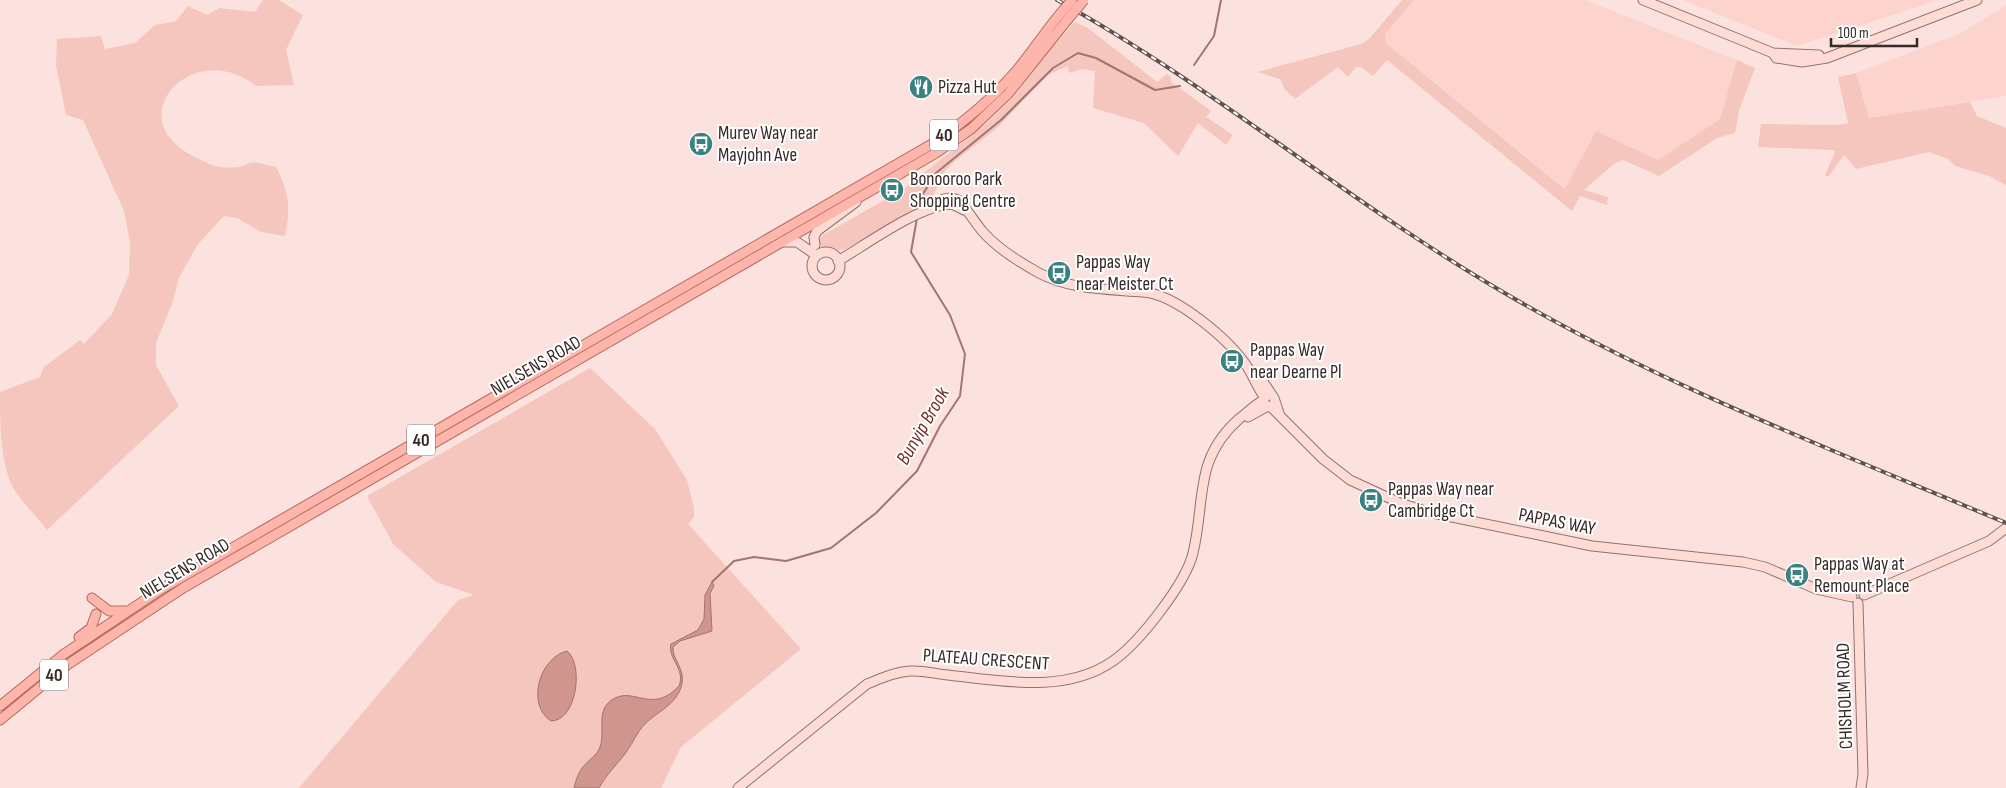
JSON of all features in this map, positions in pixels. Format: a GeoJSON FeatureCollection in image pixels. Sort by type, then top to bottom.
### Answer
{"type":"FeatureCollection","features":[{"type":"Feature","properties":{"kind":"main road","name":"40"},"geometry":{"type":"LineString","coordinates":[[1064,16],[1072,0]]}},
{"type":"Feature","properties":{"kind":"main road","name":"40"},"geometry":{"type":"LineString","coordinates":[[1064,16],[1084,0]]}},
{"type":"Feature","properties":{"kind":"main road","name":"NIELSENS ROAD"},"geometry":{"type":"LineString","coordinates":[[0,706],[64,654],[128,611],[224,552],[642,313],[936,153],[971,129],[1026,74],[1064,16]]}},
{"type":"Feature","properties":{"kind":"main road","name":"NIELSENS ROAD"},"geometry":{"type":"LineString","coordinates":[[0,720],[67,665],[183,588],[500,407],[777,244],[802,226],[932,144],[971,115],[1007,81],[1064,16]]}},
{"type":"Feature","properties":{"kind":"main road"},"geometry":{"type":"LineString","coordinates":[[92,598],[109,611],[128,611]]}},
{"type":"Feature","properties":{"kind":"main road"},"geometry":{"type":"LineString","coordinates":[[64,654],[72,642],[91,628],[96,614]]}},
{"type":"Feature","properties":{"kind":"street"},"geometry":{"type":"LineString","coordinates":[[1643,0],[1773,53],[1809,58],[1837,53],[1977,0]]}},
{"type":"Feature","properties":{"kind":"street"},"geometry":{"type":"LineString","coordinates":[[1949,10],[1962,0]]}},
{"type":"Feature","properties":{"kind":"street"},"geometry":{"type":"LineString","coordinates":[[777,244],[797,242],[814,252],[831,254],[838,261],[839,268],[837,274],[830,279],[824,280],[817,277],[813,271],[814,252],[814,237],[817,232],[867,192]]}},
{"type":"Feature","properties":{"kind":"street","name":"PAPPAS WAY"},"geometry":{"type":"LineString","coordinates":[[838,261],[929,209],[940,200],[952,197],[962,202],[966,211],[1000,248],[1040,274],[1082,287],[1145,292],[1174,302],[1194,314],[1236,353],[1248,368],[1259,376],[1269,402],[1281,419],[1323,459],[1350,480],[1400,503],[1428,512],[1592,546],[1743,562],[1765,567],[1816,589],[1855,600]]}},
{"type":"Feature","properties":{"kind":"street"},"geometry":{"type":"LineString","coordinates":[[802,226],[814,252]]}},
{"type":"Feature","properties":{"kind":"street","name":"PLATEAU CRESCENT"},"geometry":{"type":"LineString","coordinates":[[738,788],[867,684],[889,674],[912,671],[1017,682],[1046,682],[1062,681],[1087,674],[1112,662],[1131,646],[1182,578],[1193,554],[1209,458],[1220,438],[1233,425],[1269,402]]}},
{"type":"Feature","properties":{"kind":"street"},"geometry":{"type":"LineString","coordinates":[[1855,600],[1863,601],[1864,595],[1989,541],[2006,528]]}},
{"type":"Feature","properties":{"kind":"street","name":"CHISHOLM ROAD"},"geometry":{"type":"LineString","coordinates":[[1855,600],[1863,774],[1861,788]]}},
{"type":"Feature","properties":{"kind":"shaded area"},"geometry":{"type":"Polygon","coordinates":[[[263,0],[279,0],[303,15],[286,50],[294,85],[256,86],[232,73],[209,71],[189,76],[173,88],[163,104],[162,122],[172,141],[195,157],[211,165],[234,168],[256,163],[276,167],[288,200],[285,236],[261,232],[237,218],[224,216],[198,244],[179,278],[172,304],[156,343],[156,365],[179,406],[47,530],[15,491],[10,481],[2,443],[0,392],[40,377],[44,367],[80,340],[84,344],[112,314],[129,275],[130,242],[124,211],[83,120],[66,115],[56,65],[57,39],[101,36],[105,49],[135,43],[155,25],[176,21],[188,6],[207,15],[220,8],[255,12],[263,0]]]}},
{"type":"Feature","properties":{"kind":"shaded area"},"geometry":{"type":"Polygon","coordinates":[[[1402,0],[1414,0],[1385,34],[1387,44],[1565,189],[1596,131],[1658,160],[1720,119],[1737,60],[1755,68],[1739,111],[1735,133],[1717,138],[1659,176],[1623,160],[1615,163],[1584,190],[1608,197],[1607,205],[1580,196],[1572,211],[1387,60],[1373,76],[1361,67],[1356,67],[1348,77],[1338,67],[1295,99],[1285,90],[1280,79],[1257,72],[1361,44],[1369,39],[1402,0]]]}},
{"type":"Feature","properties":{"kind":"shaded area"},"geometry":{"type":"Polygon","coordinates":[[[1414,0],[1585,0],[1737,60],[1720,119],[1658,160],[1596,131],[1566,189],[1387,44],[1385,34],[1414,0]]]}},
{"type":"Feature","properties":{"kind":"shaded area"},"geometry":{"type":"Polygon","coordinates":[[[1683,0],[1939,0],[1797,46],[1683,0]]]}},
{"type":"Feature","properties":{"kind":"shaded area"},"geometry":{"type":"Polygon","coordinates":[[[2006,5],[2006,96],[1869,118],[1856,73],[1961,33],[2006,5]]]}},
{"type":"Feature","properties":{"kind":"shaded area"},"geometry":{"type":"Polygon","coordinates":[[[1075,22],[1088,28],[1157,82],[1167,74],[1171,77],[1171,82],[1211,111],[1206,117],[1233,135],[1226,145],[1198,123],[1178,156],[1144,123],[1093,108],[1095,71],[1082,69],[1069,73],[1068,66],[1048,75],[996,129],[955,161],[945,171],[931,200],[846,249],[839,250],[821,246],[819,241],[823,235],[902,190],[988,122],[1013,98],[1042,59],[1075,22]]]}},
{"type":"Feature","properties":{"kind":"shaded area"},"geometry":{"type":"Polygon","coordinates":[[[1856,73],[1869,118],[1970,102],[1977,116],[2006,128],[2006,185],[1989,176],[1955,166],[1948,159],[1929,152],[1856,169],[1844,155],[1828,177],[1825,175],[1835,152],[1833,150],[1758,147],[1761,124],[1837,125],[1848,123],[1838,77],[1856,73]]]}},
{"type":"Feature","properties":{"kind":"shaded area"},"geometry":{"type":"Polygon","coordinates":[[[590,368],[655,429],[687,480],[694,508],[694,517],[688,524],[801,649],[681,747],[661,788],[299,788],[458,600],[474,595],[436,582],[393,544],[367,496],[590,368]]]}},
{"type":"Feature","properties":{"kind":"shaded area"},"geometry":{"type":"Polygon","coordinates":[[[712,582],[714,586],[710,593],[712,631],[680,641],[673,647],[674,656],[682,673],[680,691],[676,697],[642,728],[599,788],[574,788],[581,769],[597,753],[600,747],[603,714],[609,703],[615,698],[622,696],[645,699],[661,698],[670,694],[679,686],[680,674],[670,649],[671,644],[698,630],[704,619],[705,595],[712,582]]]}},
{"type":"Feature","properties":{"kind":"shaded area"},"geometry":{"type":"Polygon","coordinates":[[[567,651],[575,667],[575,691],[567,712],[560,719],[551,721],[543,714],[539,704],[539,683],[549,663],[557,655],[567,651]]]}},
{"type":"Feature","properties":{"kind":"waterway","name":"Bunyip Brook"},"geometry":{"type":"LineString","coordinates":[[1194,65],[1214,36],[1221,0]]}},
{"type":"Feature","properties":{"kind":"waterway","name":"Bunyip Brook"},"geometry":{"type":"LineString","coordinates":[[918,211],[921,197],[936,173],[1001,120],[1053,68],[1078,53],[1096,58],[1155,90],[1180,86]]}},
{"type":"Feature","properties":{"kind":"waterway","name":"Bunyip Brook"},"geometry":{"type":"LineString","coordinates":[[712,582],[734,561],[754,557],[786,561],[831,548],[876,513],[917,471],[940,426],[960,396],[965,354],[950,315],[911,252],[917,218]]}},
{"type":"Feature","properties":{"kind":"railway"},"geometry":{"type":"LineString","coordinates":[[1057,0],[1112,32],[1220,102],[1432,248],[1548,318],[1612,351],[1742,412],[2006,523]]}},
{"type":"Feature","properties":{"kind":"place","name":"Pizza Hut"},"geometry":{"type":"Point","coordinates":[921,87]}},
{"type":"Feature","properties":{"kind":"place","name":"Murev Way near Mayjohn Ave"},"geometry":{"type":"Point","coordinates":[701,144]}},
{"type":"Feature","properties":{"kind":"place","name":"Bonooroo Park Shopping Centre"},"geometry":{"type":"Point","coordinates":[892,190]}},
{"type":"Feature","properties":{"kind":"place","name":"Pappas Way near Meister Ct"},"geometry":{"type":"Point","coordinates":[1059,273]}},
{"type":"Feature","properties":{"kind":"place","name":"Pappas Way near Dearne Pl"},"geometry":{"type":"Point","coordinates":[1232,361]}},
{"type":"Feature","properties":{"kind":"place","name":"Pappas Way near Cambridge Ct"},"geometry":{"type":"Point","coordinates":[1371,500]}},
{"type":"Feature","properties":{"kind":"place","name":"Pappas Way at Remount Place"},"geometry":{"type":"Point","coordinates":[1797,575]}}]}
